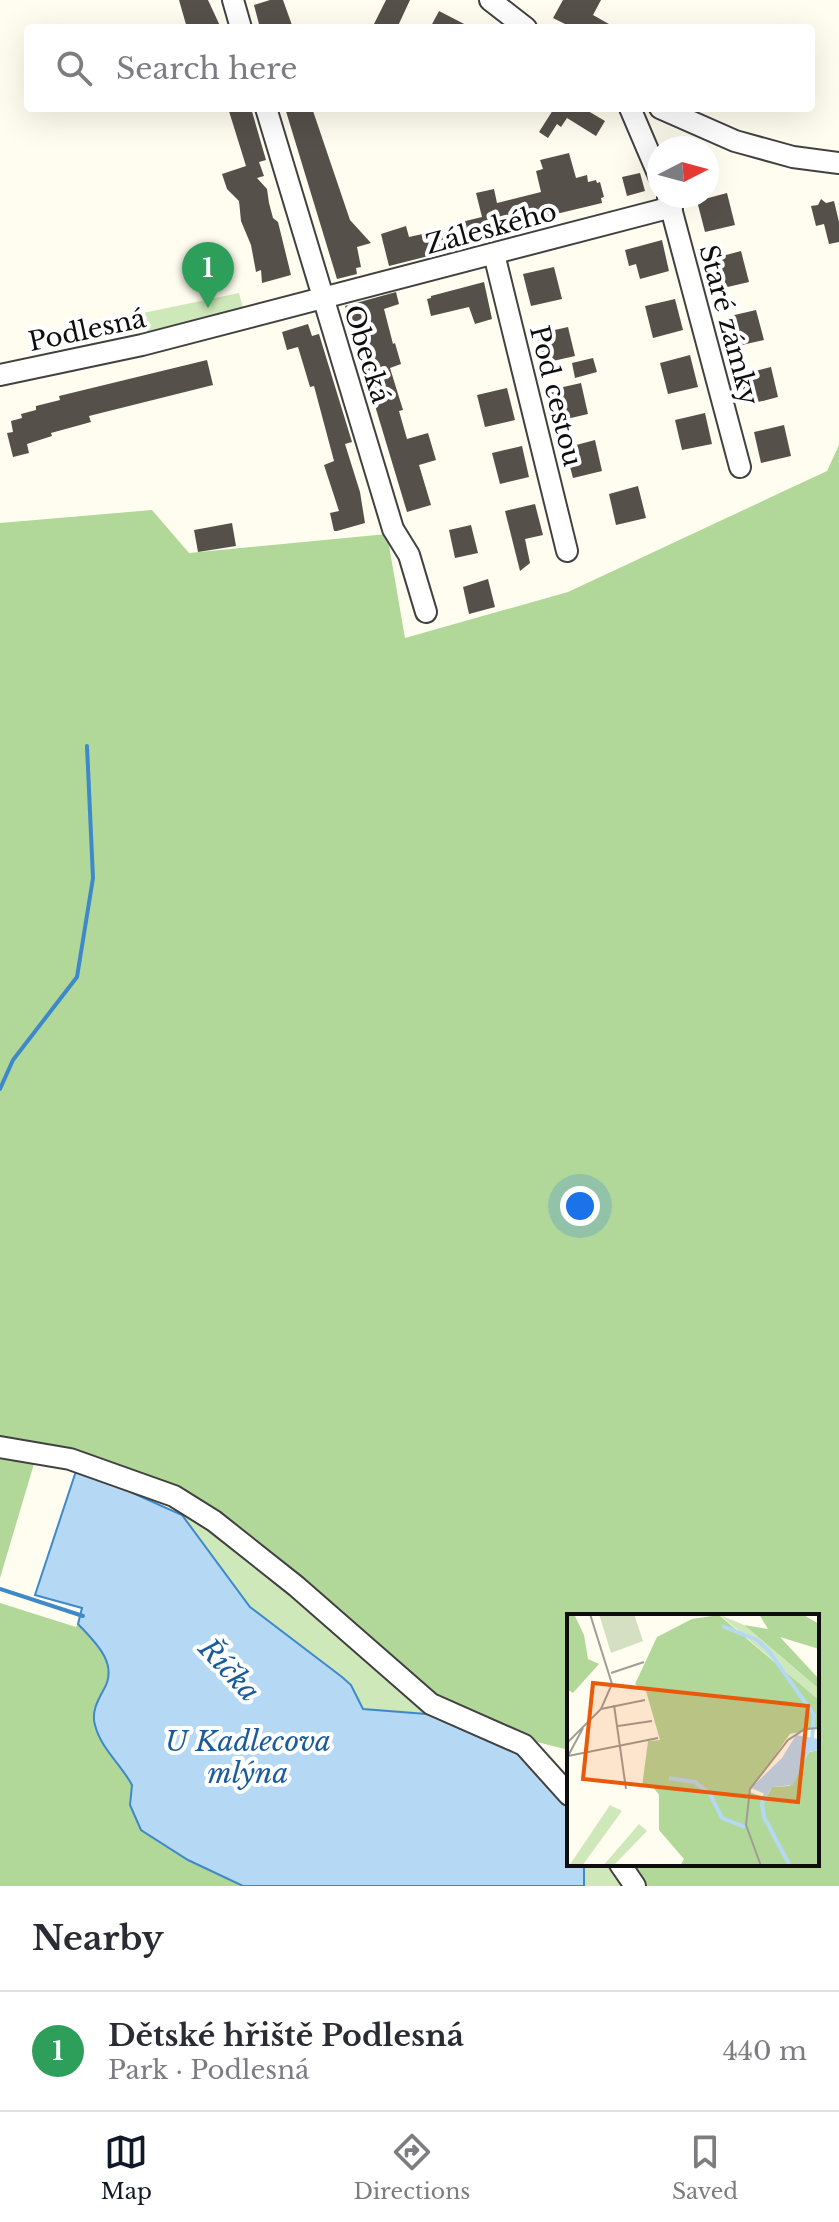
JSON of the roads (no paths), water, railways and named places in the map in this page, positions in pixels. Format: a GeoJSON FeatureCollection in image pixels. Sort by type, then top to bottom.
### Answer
{"type":"FeatureCollection","features":[{"type":"Feature","properties":{"kind":"street"},"geometry":{"type":"LineString","coordinates":[[233,0],[240,24]]}},
{"type":"Feature","properties":{"kind":"street"},"geometry":{"type":"LineString","coordinates":[[490,0],[521,24]]}},
{"type":"Feature","properties":{"kind":"street","name":"Obecká"},"geometry":{"type":"LineString","coordinates":[[267,112],[393,529],[409,555],[426,612]]}},
{"type":"Feature","properties":{"kind":"street"},"geometry":{"type":"LineString","coordinates":[[632,112],[647,148]]}},
{"type":"Feature","properties":{"kind":"street"},"geometry":{"type":"LineString","coordinates":[[669,112],[735,141],[793,157],[839,163]]}},
{"type":"Feature","properties":{"kind":"street","name":"Záleského"},"geometry":{"type":"LineString","coordinates":[[324,299],[494,254],[647,208]]}},
{"type":"Feature","properties":{"kind":"street","name":"Staré zámky"},"geometry":{"type":"LineString","coordinates":[[672,208],[740,467]]}},
{"type":"Feature","properties":{"kind":"street","name":"Pod cestou"},"geometry":{"type":"LineString","coordinates":[[494,254],[567,551]]}},
{"type":"Feature","properties":{"kind":"street","name":"Podlesná"},"geometry":{"type":"LineString","coordinates":[[0,375],[142,345],[324,299]]}},
{"type":"Feature","properties":{"kind":"street"},"geometry":{"type":"LineString","coordinates":[[0,1447],[70,1459],[174,1496],[214,1521],[284,1577],[431,1704],[524,1745],[567,1793]]}},
{"type":"Feature","properties":{"kind":"street"},"geometry":{"type":"LineString","coordinates":[[621,1866],[635,1886]]}},
{"type":"Feature","properties":{"kind":"water","name":"U Kadlecova mlýna"},"geometry":{"type":"Polygon","coordinates":[[[77,1468],[182,1515],[250,1607],[351,1685],[363,1709],[452,1716],[522,1749],[567,1799],[567,1866],[584,1866],[584,1886],[243,1886],[188,1860],[141,1830],[130,1805],[132,1785],[98,1734],[94,1715],[109,1670],[103,1653],[78,1624],[82,1608],[35,1595],[77,1468]]]}},
{"type":"Feature","properties":{"kind":"waterway"},"geometry":{"type":"LineString","coordinates":[[0,1089],[13,1060],[77,977],[93,878],[87,746]]}},
{"type":"Feature","properties":{"kind":"waterway","name":"Říčka"},"geometry":{"type":"LineString","coordinates":[[0,1589],[83,1616]]}},
{"type":"Feature","properties":{"kind":"place","name":"Dětské hřiště Podlesná"},"geometry":{"type":"Point","coordinates":[208,308]}}]}
